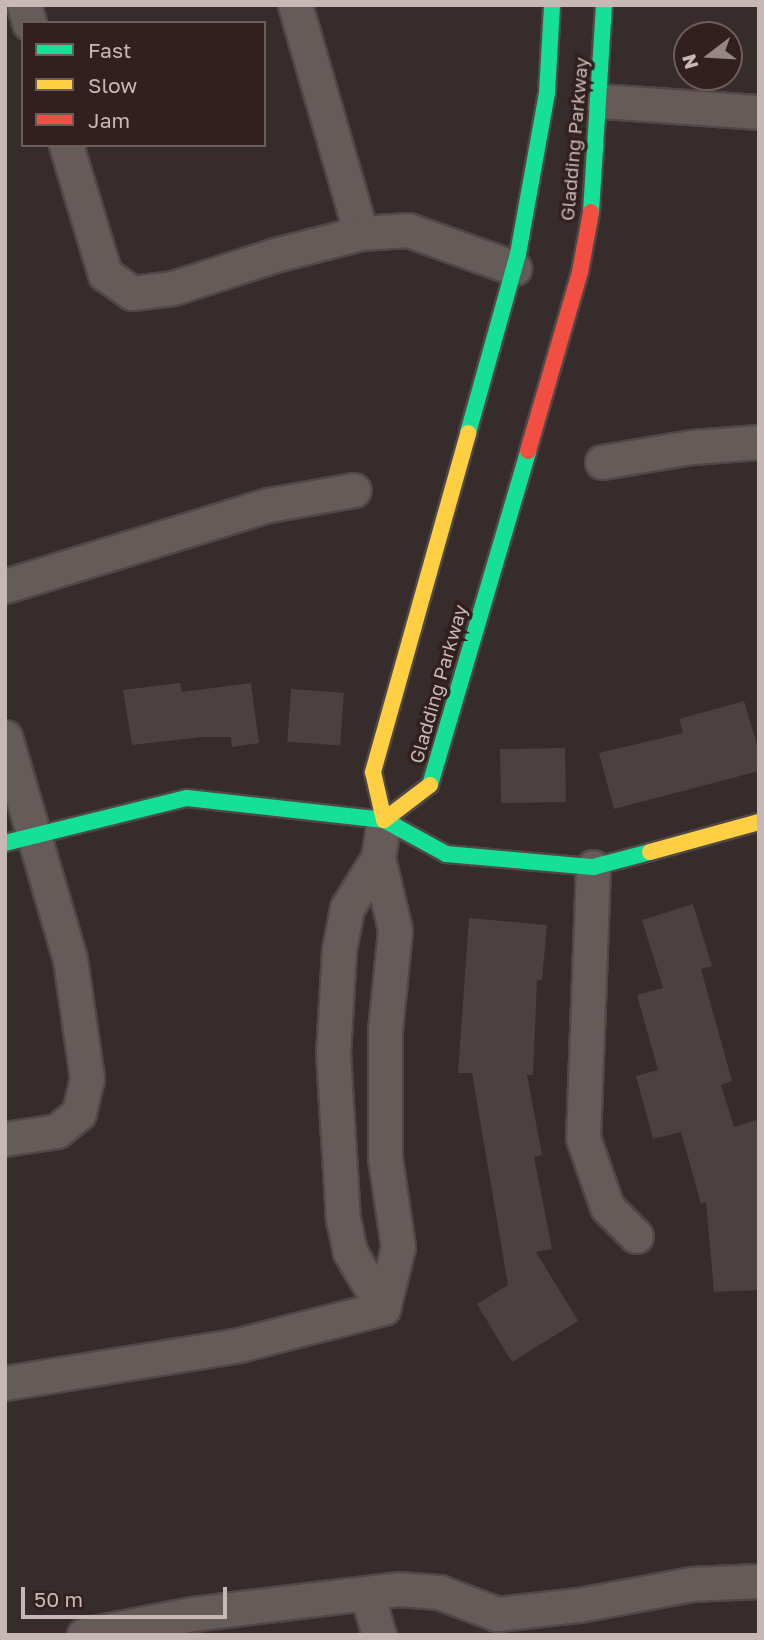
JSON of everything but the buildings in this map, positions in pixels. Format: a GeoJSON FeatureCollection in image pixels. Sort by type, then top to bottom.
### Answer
{"type":"FeatureCollection","features":[{"type":"Feature","properties":{"kind":"street"},"geometry":{"type":"LineString","coordinates":[[295,5],[361,233]]}},
{"type":"Feature","properties":{"kind":"street"},"geometry":{"type":"LineString","coordinates":[[554,5],[567,43]]}},
{"type":"Feature","properties":{"kind":"street","name":"Gladding Parkway"},"geometry":{"type":"LineString","coordinates":[[554,5],[546,105],[533,190],[514,268],[373,772],[384,820],[429,789],[580,272],[594,193],[590,91],[604,5]]}},
{"type":"Feature","properties":{"kind":"street"},"geometry":{"type":"LineString","coordinates":[[590,91],[759,112]]}},
{"type":"Feature","properties":{"kind":"street"},"geometry":{"type":"LineString","coordinates":[[67,147],[105,274],[132,293],[173,288],[361,233],[408,230],[514,268]]}},
{"type":"Feature","properties":{"kind":"street"},"geometry":{"type":"LineString","coordinates":[[602,462],[692,447],[759,442]]}},
{"type":"Feature","properties":{"kind":"street"},"geometry":{"type":"LineString","coordinates":[[5,586],[269,505],[354,490]]}},
{"type":"Feature","properties":{"kind":"street"},"geometry":{"type":"LineString","coordinates":[[5,737],[20,838],[70,959],[87,1078],[79,1113],[57,1131],[5,1139]]}},
{"type":"Feature","properties":{"kind":"street"},"geometry":{"type":"LineString","coordinates":[[20,838],[187,798],[304,814],[384,820],[446,854],[593,867],[759,822]]}},
{"type":"Feature","properties":{"kind":"street"},"geometry":{"type":"LineString","coordinates":[[383,1308],[398,1247],[385,1144],[385,1030],[395,930],[379,858],[384,820]]}},
{"type":"Feature","properties":{"kind":"street"},"geometry":{"type":"LineString","coordinates":[[379,858],[347,908],[339,950],[333,1053],[343,1219],[350,1252],[383,1308]]}},
{"type":"Feature","properties":{"kind":"street"},"geometry":{"type":"LineString","coordinates":[[593,867],[583,1138],[607,1207],[636,1236]]}},
{"type":"Feature","properties":{"kind":"street"},"geometry":{"type":"LineString","coordinates":[[5,1383],[239,1345],[383,1308]]}},
{"type":"Feature","properties":{"kind":"street"},"geometry":{"type":"LineString","coordinates":[[84,1635],[192,1614],[252,1621],[398,1589],[439,1592],[497,1614],[579,1605],[692,1584],[759,1581]]}},
{"type":"Feature","properties":{"kind":"street"},"geometry":{"type":"LineString","coordinates":[[367,1594],[379,1635]]}},
{"type":"Feature","properties":{"kind":"traffic: fast"},"geometry":{"type":"LineString","coordinates":[[468,433],[518,254],[547,93],[552,5]]}},
{"type":"Feature","properties":{"kind":"traffic: fast"},"geometry":{"type":"LineString","coordinates":[[591,212],[604,5]]}},
{"type":"Feature","properties":{"kind":"traffic: fast"},"geometry":{"type":"LineString","coordinates":[[430,785],[528,451]]}},
{"type":"Feature","properties":{"kind":"traffic: fast"},"geometry":{"type":"LineString","coordinates":[[5,843],[187,798],[384,820],[446,854],[593,867],[650,852]]}},
{"type":"Feature","properties":{"kind":"traffic: slow"},"geometry":{"type":"LineString","coordinates":[[430,785],[384,820],[373,772],[468,433]]}},
{"type":"Feature","properties":{"kind":"traffic: slow"},"geometry":{"type":"LineString","coordinates":[[650,852],[759,822]]}},
{"type":"Feature","properties":{"kind":"traffic: jam"},"geometry":{"type":"LineString","coordinates":[[528,451],[580,272],[591,212]]}}]}
